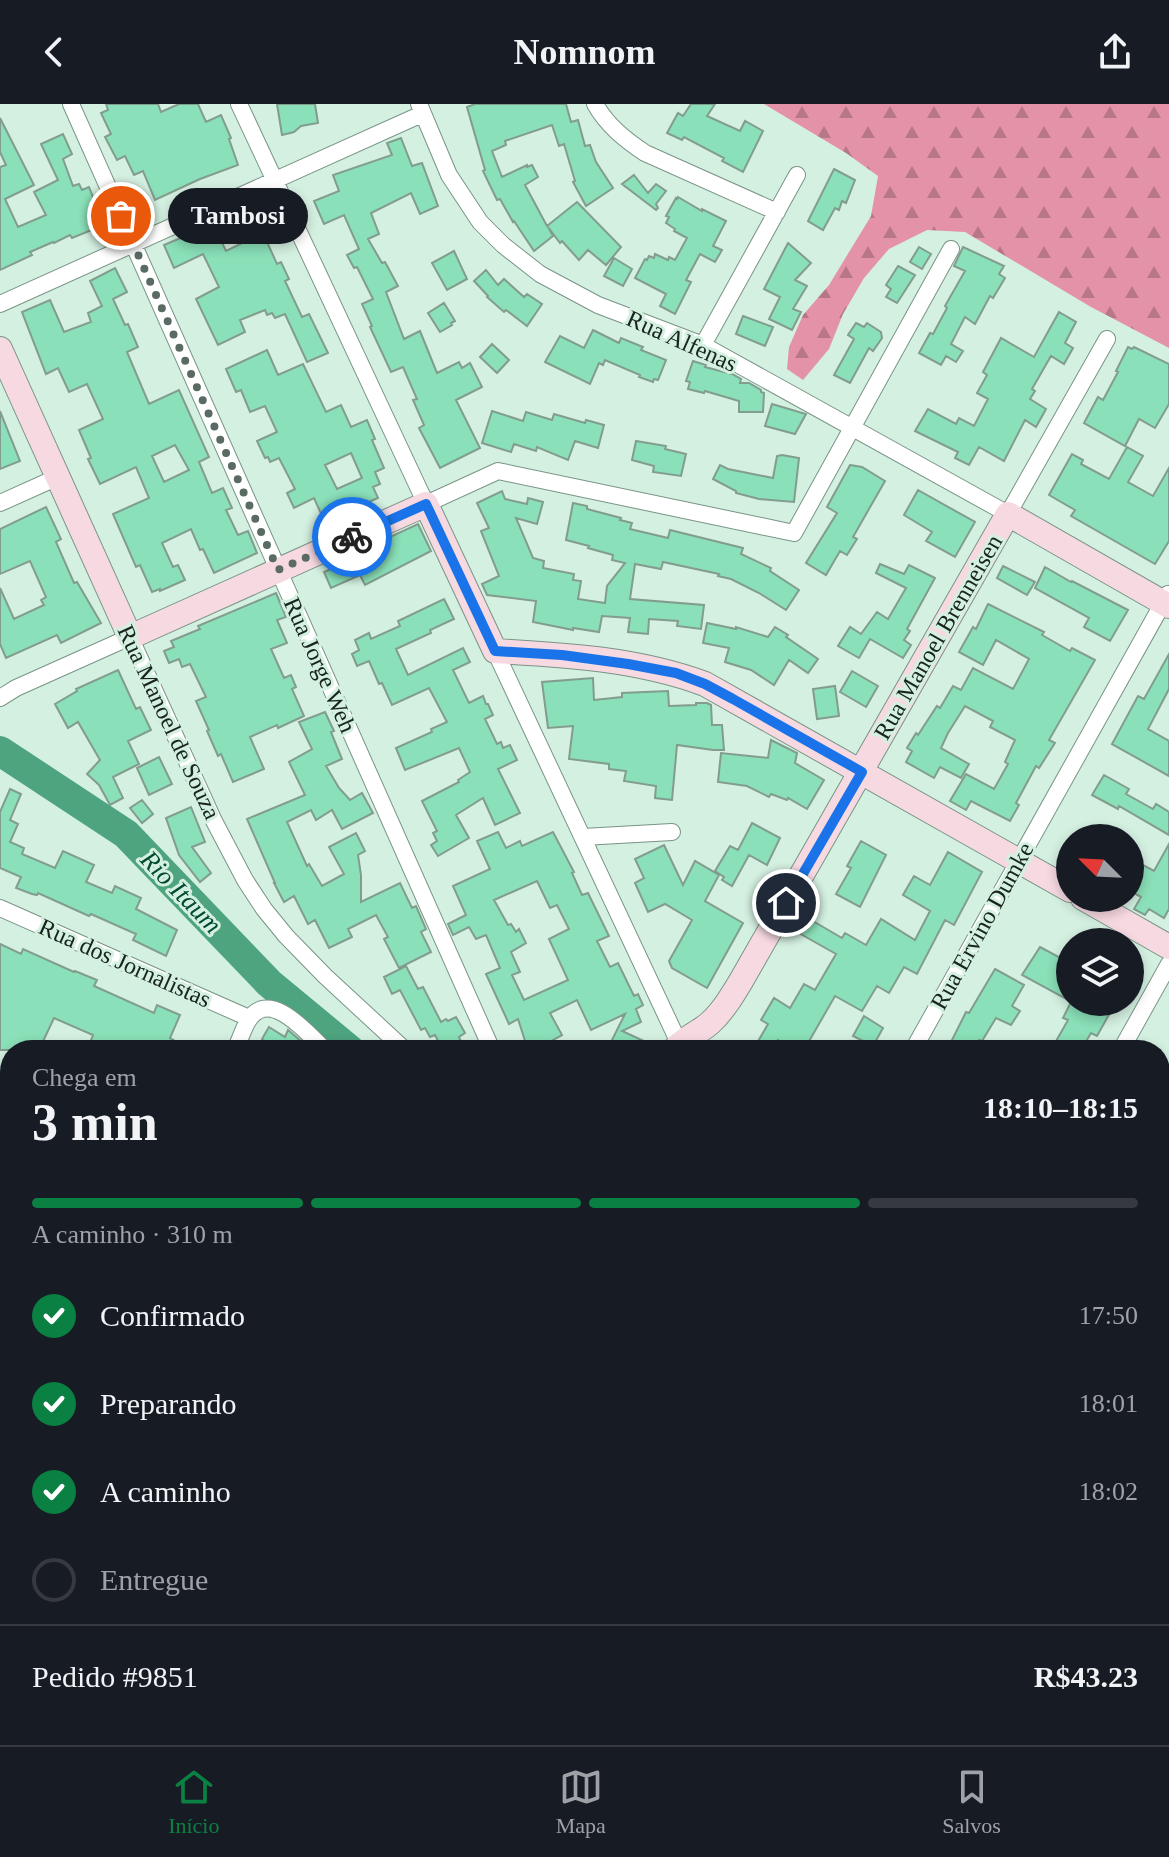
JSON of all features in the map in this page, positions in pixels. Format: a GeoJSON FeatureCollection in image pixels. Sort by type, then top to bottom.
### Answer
{"type":"FeatureCollection","features":[{"type":"Feature","properties":{"kind":"street","name":"Rua Jorge Weh"},"geometry":{"type":"LineString","coordinates":[[71,104],[488,1040]]}},
{"type":"Feature","properties":{"kind":"street"},"geometry":{"type":"LineString","coordinates":[[239,104],[680,1040]]}},
{"type":"Feature","properties":{"kind":"street"},"geometry":{"type":"LineString","coordinates":[[595,104],[614,129],[645,153],[777,212]]}},
{"type":"Feature","properties":{"kind":"street"},"geometry":{"type":"LineString","coordinates":[[0,304],[275,181],[421,109]]}},
{"type":"Feature","properties":{"kind":"street","name":"Rua Alfenas"},"geometry":{"type":"LineString","coordinates":[[421,109],[449,175],[480,222],[540,274],[598,305],[703,345],[1008,514]]}},
{"type":"Feature","properties":{"kind":"street"},"geometry":{"type":"LineString","coordinates":[[703,345],[797,175]]}},
{"type":"Feature","properties":{"kind":"street"},"geometry":{"type":"LineString","coordinates":[[0,698],[16,688],[498,471],[794,533],[951,249]]}},
{"type":"Feature","properties":{"kind":"street","name":"Rua Manoel Brenneisen"},"geometry":{"type":"LineString","coordinates":[[692,1040],[726,1005],[1107,339]]}},
{"type":"Feature","properties":{"kind":"street","name":"Rua Manoel de Souza"},"geometry":{"type":"LineString","coordinates":[[0,349],[214,821],[251,890],[286,936],[394,1040]]}},
{"type":"Feature","properties":{"kind":"street"},"geometry":{"type":"LineString","coordinates":[[0,503],[58,477]]}},
{"type":"Feature","properties":{"kind":"street"},"geometry":{"type":"LineString","coordinates":[[1008,514],[1167,601]]}},
{"type":"Feature","properties":{"kind":"street","name":"Rua Ervino Dumke"},"geometry":{"type":"LineString","coordinates":[[919,1040],[1167,601]]}},
{"type":"Feature","properties":{"kind":"street"},"geometry":{"type":"LineString","coordinates":[[495,651],[562,655],[628,664],[676,673],[705,684],[1056,882]]}},
{"type":"Feature","properties":{"kind":"street"},"geometry":{"type":"LineString","coordinates":[[583,837],[672,832]]}},
{"type":"Feature","properties":{"kind":"street","name":"Rua dos Jornalistas"},"geometry":{"type":"LineString","coordinates":[[0,908],[249,1018]]}},
{"type":"Feature","properties":{"kind":"street"},"geometry":{"type":"LineString","coordinates":[[1108,912],[1169,947]]}},
{"type":"Feature","properties":{"kind":"street"},"geometry":{"type":"LineString","coordinates":[[1127,1040],[1169,964]]}},
{"type":"Feature","properties":{"kind":"street"},"geometry":{"type":"LineString","coordinates":[[239,1040],[249,1018],[267,1007],[290,1018],[314,1040]]}},
{"type":"Feature","properties":{"kind":"green space"},"geometry":{"type":"Polygon","coordinates":[[[764,104],[1169,104],[1169,348],[1091,307],[965,232],[927,230],[889,249],[864,278],[843,314],[829,349],[803,380],[787,369],[789,347],[803,315],[829,285],[871,216],[878,176],[764,104]]]}},
{"type":"Feature","properties":{"kind":"building"},"geometry":{"type":"Polygon","coordinates":[[[106,104],[158,104],[161,112],[179,104],[198,104],[206,122],[221,115],[238,165],[155,200],[143,171],[134,175],[125,156],[117,160],[105,137],[111,134],[101,113],[108,110],[106,104]]]}},
{"type":"Feature","properties":{"kind":"building"},"geometry":{"type":"Polygon","coordinates":[[[277,104],[315,104],[318,123],[301,126],[294,132],[282,135],[277,104]]]}},
{"type":"Feature","properties":{"kind":"building"},"geometry":{"type":"Polygon","coordinates":[[[475,104],[566,104],[571,122],[578,120],[585,146],[590,145],[596,162],[613,188],[586,206],[573,182],[564,144],[559,146],[552,125],[505,141],[506,145],[492,151],[502,177],[532,165],[538,177],[525,185],[547,226],[577,202],[621,247],[606,265],[588,250],[579,260],[548,227],[553,236],[534,251],[500,199],[497,200],[483,171],[467,107],[475,104]]]}},
{"type":"Feature","properties":{"kind":"building"},"geometry":{"type":"Polygon","coordinates":[[[691,104],[715,104],[707,116],[740,131],[745,121],[763,131],[743,172],[684,137],[682,140],[667,133],[678,113],[683,116],[691,104]]]}},
{"type":"Feature","properties":{"kind":"building"},"geometry":{"type":"Polygon","coordinates":[[[0,118],[34,185],[5,199],[18,227],[46,215],[34,192],[58,180],[41,144],[63,134],[72,154],[63,159],[73,186],[79,184],[82,190],[89,187],[104,225],[53,242],[0,270],[0,167],[6,165],[0,152],[0,118]]]}},
{"type":"Feature","properties":{"kind":"building"},"geometry":{"type":"Polygon","coordinates":[[[401,138],[412,166],[422,163],[438,206],[420,214],[411,193],[371,213],[379,234],[368,239],[398,286],[386,292],[404,339],[420,331],[437,373],[459,362],[462,368],[470,363],[482,387],[456,400],[480,448],[440,468],[419,428],[424,425],[403,367],[391,372],[370,327],[362,304],[373,299],[357,267],[354,268],[347,255],[359,249],[344,215],[324,224],[314,201],[339,191],[333,175],[392,155],[387,143],[401,138]]]}},
{"type":"Feature","properties":{"kind":"building"},"geometry":{"type":"Polygon","coordinates":[[[834,169],[855,180],[846,203],[842,201],[839,210],[835,208],[823,230],[808,221],[834,169]]]}},
{"type":"Feature","properties":{"kind":"building"},"geometry":{"type":"Polygon","coordinates":[[[634,175],[648,193],[656,184],[666,191],[656,204],[656,210],[622,184],[634,175]]]}},
{"type":"Feature","properties":{"kind":"building"},"geometry":{"type":"Polygon","coordinates":[[[678,197],[726,221],[713,246],[722,250],[715,262],[700,254],[686,280],[691,282],[675,314],[660,306],[666,294],[635,278],[649,256],[654,258],[655,254],[675,260],[687,238],[666,223],[669,217],[666,216],[678,197]]]}},
{"type":"Feature","properties":{"kind":"building"},"geometry":{"type":"Polygon","coordinates":[[[213,224],[226,251],[263,233],[277,264],[281,262],[289,279],[285,281],[302,317],[309,314],[328,353],[307,362],[285,314],[275,318],[272,313],[267,315],[265,310],[240,320],[245,332],[218,345],[196,299],[219,287],[203,254],[174,268],[164,245],[213,224]]]}},
{"type":"Feature","properties":{"kind":"building"},"geometry":{"type":"Polygon","coordinates":[[[788,243],[811,263],[795,280],[807,286],[793,309],[801,312],[792,330],[769,319],[780,297],[764,289],[788,243]]]}},
{"type":"Feature","properties":{"kind":"building"},"geometry":{"type":"Polygon","coordinates":[[[919,247],[931,254],[922,269],[910,262],[919,247]]]}},
{"type":"Feature","properties":{"kind":"building"},"geometry":{"type":"Polygon","coordinates":[[[963,247],[1004,266],[999,274],[1005,278],[993,298],[990,296],[975,324],[965,317],[951,344],[963,351],[956,362],[946,356],[941,365],[919,353],[930,333],[933,334],[965,271],[954,266],[963,247]]]}},
{"type":"Feature","properties":{"kind":"building"},"geometry":{"type":"Polygon","coordinates":[[[454,251],[467,279],[447,290],[432,263],[454,251]]]}},
{"type":"Feature","properties":{"kind":"building"},"geometry":{"type":"Polygon","coordinates":[[[614,258],[632,269],[623,286],[604,276],[614,258]]]}},
{"type":"Feature","properties":{"kind":"building"},"geometry":{"type":"Polygon","coordinates":[[[898,266],[915,275],[897,303],[886,297],[891,289],[886,285],[898,266]]]}},
{"type":"Feature","properties":{"kind":"building"},"geometry":{"type":"Polygon","coordinates":[[[115,268],[127,292],[113,299],[138,347],[127,352],[149,404],[179,390],[209,457],[199,462],[212,493],[223,488],[232,508],[226,510],[238,535],[248,531],[257,553],[214,573],[191,529],[162,543],[173,567],[178,565],[185,580],[152,592],[140,565],[136,567],[113,514],[149,498],[136,467],[100,484],[79,430],[103,419],[87,384],[69,392],[58,368],[46,374],[22,312],[50,300],[64,332],[91,322],[88,313],[102,306],[90,281],[115,268]],[[175,445],[152,456],[164,482],[189,470],[175,445]]]}},
{"type":"Feature","properties":{"kind":"building"},"geometry":{"type":"Polygon","coordinates":[[[486,270],[498,285],[504,279],[524,297],[527,294],[542,304],[527,326],[506,310],[504,312],[474,281],[486,270]]]}},
{"type":"Feature","properties":{"kind":"building"},"geometry":{"type":"Polygon","coordinates":[[[444,303],[455,321],[440,332],[428,313],[444,303]]]}},
{"type":"Feature","properties":{"kind":"building"},"geometry":{"type":"Polygon","coordinates":[[[1059,312],[1076,322],[1065,343],[1073,348],[1064,364],[1051,356],[1032,389],[1035,391],[1030,399],[1046,409],[1036,427],[1025,420],[1004,461],[979,447],[969,465],[955,458],[958,452],[915,431],[928,409],[956,424],[959,418],[974,426],[988,399],[977,393],[987,375],[983,372],[1001,338],[1034,357],[1059,312]]]}},
{"type":"Feature","properties":{"kind":"building"},"geometry":{"type":"Polygon","coordinates":[[[743,316],[773,327],[765,346],[736,334],[743,316]]]}},
{"type":"Feature","properties":{"kind":"building"},"geometry":{"type":"Polygon","coordinates":[[[856,323],[864,327],[867,323],[881,332],[882,338],[873,351],[869,348],[850,383],[834,375],[854,339],[848,335],[856,323]]]}},
{"type":"Feature","properties":{"kind":"building"},"geometry":{"type":"Polygon","coordinates":[[[593,330],[619,343],[621,338],[643,347],[641,350],[666,360],[658,380],[654,379],[653,382],[639,377],[605,360],[603,365],[599,363],[590,384],[545,362],[560,336],[584,348],[593,330]]]}},
{"type":"Feature","properties":{"kind":"building"},"geometry":{"type":"Polygon","coordinates":[[[492,344],[509,360],[497,373],[480,357],[492,344]]]}},
{"type":"Feature","properties":{"kind":"building"},"geometry":{"type":"Polygon","coordinates":[[[1128,347],[1169,364],[1169,404],[1155,428],[1139,419],[1125,446],[1084,423],[1098,397],[1103,400],[1128,347]]]}},
{"type":"Feature","properties":{"kind":"building"},"geometry":{"type":"Polygon","coordinates":[[[267,350],[278,375],[303,364],[326,412],[341,405],[351,427],[367,420],[384,468],[375,472],[380,484],[373,487],[378,498],[339,515],[337,512],[323,518],[314,498],[294,508],[287,493],[295,489],[279,458],[270,462],[257,441],[277,432],[265,406],[250,412],[241,390],[236,392],[226,369],[267,350]],[[351,453],[325,465],[337,489],[362,478],[351,453]]]}},
{"type":"Feature","properties":{"kind":"building"},"geometry":{"type":"Polygon","coordinates":[[[693,361],[732,374],[741,379],[740,383],[749,383],[761,390],[764,393],[763,412],[739,412],[739,401],[688,389],[690,382],[686,381],[693,361]]]}},
{"type":"Feature","properties":{"kind":"building"},"geometry":{"type":"Polygon","coordinates":[[[772,404],[806,414],[795,434],[765,426],[772,404]]]}},
{"type":"Feature","properties":{"kind":"building"},"geometry":{"type":"Polygon","coordinates":[[[0,411],[20,461],[0,469],[0,411]]]}},
{"type":"Feature","properties":{"kind":"building"},"geometry":{"type":"Polygon","coordinates":[[[492,411],[523,421],[526,412],[552,420],[554,414],[604,425],[598,448],[575,441],[568,460],[537,447],[536,451],[514,444],[511,452],[482,443],[492,411]]]}},
{"type":"Feature","properties":{"kind":"building"},"geometry":{"type":"Polygon","coordinates":[[[636,441],[666,446],[665,449],[686,454],[681,476],[653,472],[654,466],[632,460],[636,441]]]}},
{"type":"Feature","properties":{"kind":"building"},"geometry":{"type":"Polygon","coordinates":[[[1127,447],[1143,456],[1128,482],[1153,496],[1169,468],[1169,541],[1155,564],[1071,516],[1075,510],[1049,495],[1072,454],[1083,460],[1081,464],[1109,479],[1127,447]]]}},
{"type":"Feature","properties":{"kind":"building"},"geometry":{"type":"Polygon","coordinates":[[[777,456],[799,458],[794,502],[759,499],[736,493],[713,479],[720,465],[773,478],[777,456]]]}},
{"type":"Feature","properties":{"kind":"building"},"geometry":{"type":"Polygon","coordinates":[[[850,465],[862,467],[885,481],[853,537],[857,539],[847,555],[840,551],[826,575],[806,563],[837,513],[827,507],[850,465]]]}},
{"type":"Feature","properties":{"kind":"building"},"geometry":{"type":"Polygon","coordinates":[[[918,490],[975,522],[955,557],[926,541],[932,532],[904,515],[918,490]]]}},
{"type":"Feature","properties":{"kind":"building"},"geometry":{"type":"Polygon","coordinates":[[[502,491],[505,499],[527,504],[528,498],[543,502],[537,524],[516,518],[533,558],[544,561],[543,568],[574,574],[573,580],[581,581],[578,599],[605,603],[607,586],[625,563],[612,560],[613,555],[566,540],[573,503],[632,523],[630,529],[668,538],[670,530],[743,548],[741,554],[771,568],[770,571],[799,590],[786,610],[719,574],[663,562],[661,569],[635,564],[630,599],[704,605],[701,629],[677,626],[678,621],[649,619],[648,634],[628,632],[630,618],[602,616],[599,632],[533,622],[536,601],[487,595],[482,584],[499,576],[481,531],[489,528],[477,503],[502,491]]]}},
{"type":"Feature","properties":{"kind":"building"},"geometry":{"type":"Polygon","coordinates":[[[46,507],[61,539],[56,542],[74,583],[77,582],[101,623],[61,643],[57,635],[6,658],[0,644],[0,588],[14,619],[44,605],[41,600],[46,597],[30,561],[0,574],[0,529],[46,507]]]}},
{"type":"Feature","properties":{"kind":"building"},"geometry":{"type":"Polygon","coordinates":[[[418,524],[431,551],[365,585],[360,575],[331,588],[324,572],[418,524]]]}},
{"type":"Feature","properties":{"kind":"building"},"geometry":{"type":"Polygon","coordinates":[[[880,564],[904,574],[909,565],[935,578],[907,629],[910,631],[904,640],[911,645],[903,658],[870,639],[859,658],[838,646],[850,627],[861,634],[877,612],[888,619],[906,588],[876,573],[880,564]]]}},
{"type":"Feature","properties":{"kind":"building"},"geometry":{"type":"Polygon","coordinates":[[[1003,566],[1035,582],[1027,595],[997,578],[1003,566]]]}},
{"type":"Feature","properties":{"kind":"building"},"geometry":{"type":"Polygon","coordinates":[[[1045,567],[1128,610],[1110,641],[1084,627],[1089,618],[1035,588],[1045,567]]]}},
{"type":"Feature","properties":{"kind":"building"},"geometry":{"type":"Polygon","coordinates":[[[276,593],[286,617],[277,620],[287,643],[271,649],[284,678],[291,675],[296,687],[292,689],[304,716],[250,737],[264,769],[233,782],[221,754],[218,756],[196,701],[206,697],[190,664],[182,667],[179,659],[169,663],[164,651],[174,647],[171,641],[200,629],[198,626],[276,593]]]}},
{"type":"Feature","properties":{"kind":"building"},"geometry":{"type":"Polygon","coordinates":[[[444,599],[454,619],[396,649],[408,675],[463,648],[470,662],[453,670],[469,703],[483,696],[488,704],[493,715],[485,719],[497,744],[501,742],[503,748],[510,745],[517,760],[498,769],[520,813],[495,825],[483,798],[456,815],[469,838],[438,856],[431,845],[437,841],[433,833],[437,831],[422,801],[459,782],[470,772],[459,748],[405,770],[396,748],[447,722],[429,688],[392,705],[369,661],[357,666],[352,654],[359,650],[355,640],[369,633],[371,639],[400,626],[398,621],[444,599]]]}},
{"type":"Feature","properties":{"kind":"building"},"geometry":{"type":"Polygon","coordinates":[[[988,604],[1044,632],[1042,635],[1070,651],[1072,648],[1095,660],[1049,740],[1055,743],[1039,768],[1036,766],[1010,821],[971,801],[966,810],[950,801],[966,774],[994,789],[1008,764],[1005,762],[1015,740],[990,727],[993,721],[965,706],[948,733],[941,748],[969,764],[961,778],[940,767],[934,778],[906,762],[912,751],[907,748],[916,733],[918,735],[937,706],[940,708],[953,686],[961,690],[973,668],[1013,689],[1029,659],[996,640],[983,665],[959,652],[973,627],[976,629],[988,604]]]}},
{"type":"Feature","properties":{"kind":"building"},"geometry":{"type":"Polygon","coordinates":[[[707,623],[736,627],[768,637],[775,627],[818,659],[808,673],[789,660],[774,685],[751,670],[725,662],[729,648],[703,643],[707,623]]]}},
{"type":"Feature","properties":{"kind":"building"},"geometry":{"type":"Polygon","coordinates":[[[1169,654],[1169,689],[1148,729],[1169,741],[1169,776],[1112,744],[1138,696],[1144,699],[1169,654]]]}},
{"type":"Feature","properties":{"kind":"building"},"geometry":{"type":"Polygon","coordinates":[[[118,670],[136,709],[140,707],[151,730],[128,741],[139,764],[113,777],[123,798],[110,805],[99,785],[87,774],[100,760],[78,722],[68,728],[55,704],[76,689],[118,670]]]}},
{"type":"Feature","properties":{"kind":"building"},"geometry":{"type":"Polygon","coordinates":[[[852,671],[878,686],[866,707],[840,692],[852,671]]]}},
{"type":"Feature","properties":{"kind":"building"},"geometry":{"type":"Polygon","coordinates":[[[593,678],[594,700],[622,697],[622,693],[668,691],[669,706],[711,705],[712,725],[722,725],[724,750],[677,745],[672,800],[655,798],[656,786],[624,781],[626,771],[609,769],[609,764],[569,759],[573,726],[548,728],[542,682],[593,678]]]}},
{"type":"Feature","properties":{"kind":"building"},"geometry":{"type":"Polygon","coordinates":[[[835,686],[839,716],[817,719],[813,689],[835,686]]]}},
{"type":"Feature","properties":{"kind":"building"},"geometry":{"type":"Polygon","coordinates":[[[325,712],[342,759],[326,766],[350,800],[362,793],[373,813],[342,829],[332,810],[316,820],[311,810],[287,822],[307,866],[309,864],[322,886],[344,874],[329,847],[356,833],[365,851],[358,855],[361,902],[400,883],[412,908],[416,906],[426,929],[421,932],[431,952],[399,968],[376,915],[348,929],[352,937],[329,948],[315,920],[308,924],[294,896],[284,902],[247,819],[305,795],[289,762],[312,749],[299,722],[325,712]]]}},
{"type":"Feature","properties":{"kind":"building"},"geometry":{"type":"Polygon","coordinates":[[[771,740],[797,753],[795,763],[824,780],[807,809],[788,798],[771,794],[769,797],[747,786],[718,782],[721,753],[768,758],[771,740]]]}},
{"type":"Feature","properties":{"kind":"building"},"geometry":{"type":"Polygon","coordinates":[[[159,757],[172,784],[149,795],[137,768],[159,757]]]}},
{"type":"Feature","properties":{"kind":"building"},"geometry":{"type":"Polygon","coordinates":[[[1104,775],[1129,789],[1126,794],[1153,809],[1156,804],[1169,812],[1169,835],[1119,806],[1118,809],[1092,795],[1104,775]]]}},
{"type":"Feature","properties":{"kind":"building"},"geometry":{"type":"Polygon","coordinates":[[[10,789],[21,794],[10,820],[18,824],[10,842],[24,848],[22,854],[55,868],[63,851],[94,865],[86,882],[112,893],[115,886],[141,898],[136,909],[177,930],[166,956],[133,940],[136,934],[38,893],[16,888],[21,877],[0,868],[0,812],[10,789]]]}},
{"type":"Feature","properties":{"kind":"building"},"geometry":{"type":"Polygon","coordinates":[[[142,800],[153,814],[142,823],[130,808],[142,800]]]}},
{"type":"Feature","properties":{"kind":"building"},"geometry":{"type":"Polygon","coordinates":[[[191,807],[205,842],[192,847],[211,873],[200,882],[179,855],[166,818],[191,807]]]}},
{"type":"Feature","properties":{"kind":"building"},"geometry":{"type":"Polygon","coordinates":[[[752,823],[780,838],[767,865],[749,855],[732,886],[715,871],[730,846],[738,850],[752,823]]]}},
{"type":"Feature","properties":{"kind":"building"},"geometry":{"type":"Polygon","coordinates":[[[498,832],[506,848],[520,841],[522,846],[553,832],[582,895],[588,893],[609,936],[597,941],[610,967],[618,963],[634,996],[638,994],[643,1005],[636,1009],[641,1022],[622,1031],[642,1040],[612,1040],[625,1014],[591,1030],[577,1000],[550,1013],[562,1035],[553,1040],[525,1040],[518,1019],[509,1024],[486,974],[500,968],[486,935],[476,939],[469,927],[453,935],[448,924],[466,915],[453,886],[490,869],[477,841],[498,832]],[[537,881],[494,900],[508,925],[511,924],[516,932],[519,929],[526,943],[511,952],[520,972],[512,975],[524,1000],[568,980],[549,939],[569,929],[557,905],[550,908],[537,881]]]}},
{"type":"Feature","properties":{"kind":"building"},"geometry":{"type":"Polygon","coordinates":[[[861,841],[886,855],[860,907],[836,894],[851,868],[847,866],[861,841]]]}},
{"type":"Feature","properties":{"kind":"building"},"geometry":{"type":"Polygon","coordinates":[[[1169,844],[1169,909],[1164,918],[1149,909],[1145,915],[1140,912],[1144,912],[1144,866],[1154,871],[1169,844]]]}},
{"type":"Feature","properties":{"kind":"building"},"geometry":{"type":"Polygon","coordinates":[[[664,845],[683,885],[695,861],[719,875],[705,901],[743,923],[707,988],[672,968],[669,961],[692,920],[665,904],[648,912],[635,883],[644,878],[635,859],[664,845]]]}},
{"type":"Feature","properties":{"kind":"building"},"geometry":{"type":"Polygon","coordinates":[[[948,852],[982,872],[954,925],[945,920],[917,974],[904,967],[889,993],[877,986],[862,1011],[835,996],[810,1040],[759,1040],[768,1024],[761,1020],[774,998],[790,1008],[804,984],[815,990],[836,954],[797,932],[806,917],[842,938],[845,933],[866,945],[881,919],[915,940],[930,911],[903,895],[914,876],[930,885],[948,852]]]}},
{"type":"Feature","properties":{"kind":"building"},"geometry":{"type":"Polygon","coordinates":[[[0,944],[21,954],[23,949],[97,980],[94,986],[154,1013],[157,1005],[180,1015],[170,1038],[173,1040],[91,1040],[93,1035],[54,1018],[44,1040],[0,1040],[0,944]]]}},
{"type":"Feature","properties":{"kind":"building"},"geometry":{"type":"Polygon","coordinates":[[[1040,947],[1056,956],[1056,993],[1022,975],[1040,947]]]}},
{"type":"Feature","properties":{"kind":"building"},"geometry":{"type":"Polygon","coordinates":[[[406,966],[418,989],[423,987],[441,1022],[456,1017],[465,1033],[459,1037],[460,1040],[438,1040],[435,1035],[430,1037],[425,1028],[421,1030],[400,990],[392,994],[384,977],[406,966]]]}},
{"type":"Feature","properties":{"kind":"building"},"geometry":{"type":"Polygon","coordinates":[[[995,969],[1024,985],[1012,1006],[1020,1011],[1011,1025],[996,1018],[983,1040],[952,1040],[966,1012],[969,1013],[995,969]]]}},
{"type":"Feature","properties":{"kind":"building"},"geometry":{"type":"Polygon","coordinates":[[[864,1016],[883,1028],[876,1040],[861,1040],[853,1036],[864,1016]]]}},
{"type":"Feature","properties":{"kind":"building"},"geometry":{"type":"Polygon","coordinates":[[[1064,1016],[1108,1016],[1097,1036],[1091,1033],[1087,1040],[1057,1040],[1068,1020],[1064,1016]]]}},
{"type":"Feature","properties":{"kind":"building"},"geometry":{"type":"Polygon","coordinates":[[[269,1027],[285,1037],[288,1030],[300,1040],[263,1040],[269,1027]]]}},
{"type":"Feature","properties":{"kind":"waterway","name":"Rio Itaum"},"geometry":{"type":"LineString","coordinates":[[0,751],[126,834],[269,983],[338,1040]]}},
{"type":"Feature","properties":{"kind":"way so far"},"geometry":{"type":"LineString","coordinates":[[121,216],[278,570],[352,537]]}},
{"type":"Feature","properties":{"kind":"place","name":"Tambosi"},"geometry":{"type":"Point","coordinates":[121,216]}},
{"type":"Feature","properties":{"kind":"route"},"geometry":{"type":"LineString","coordinates":[[352,537],[426,504],[495,651],[562,655],[676,673],[705,684],[862,772],[786,903]]}}]}
